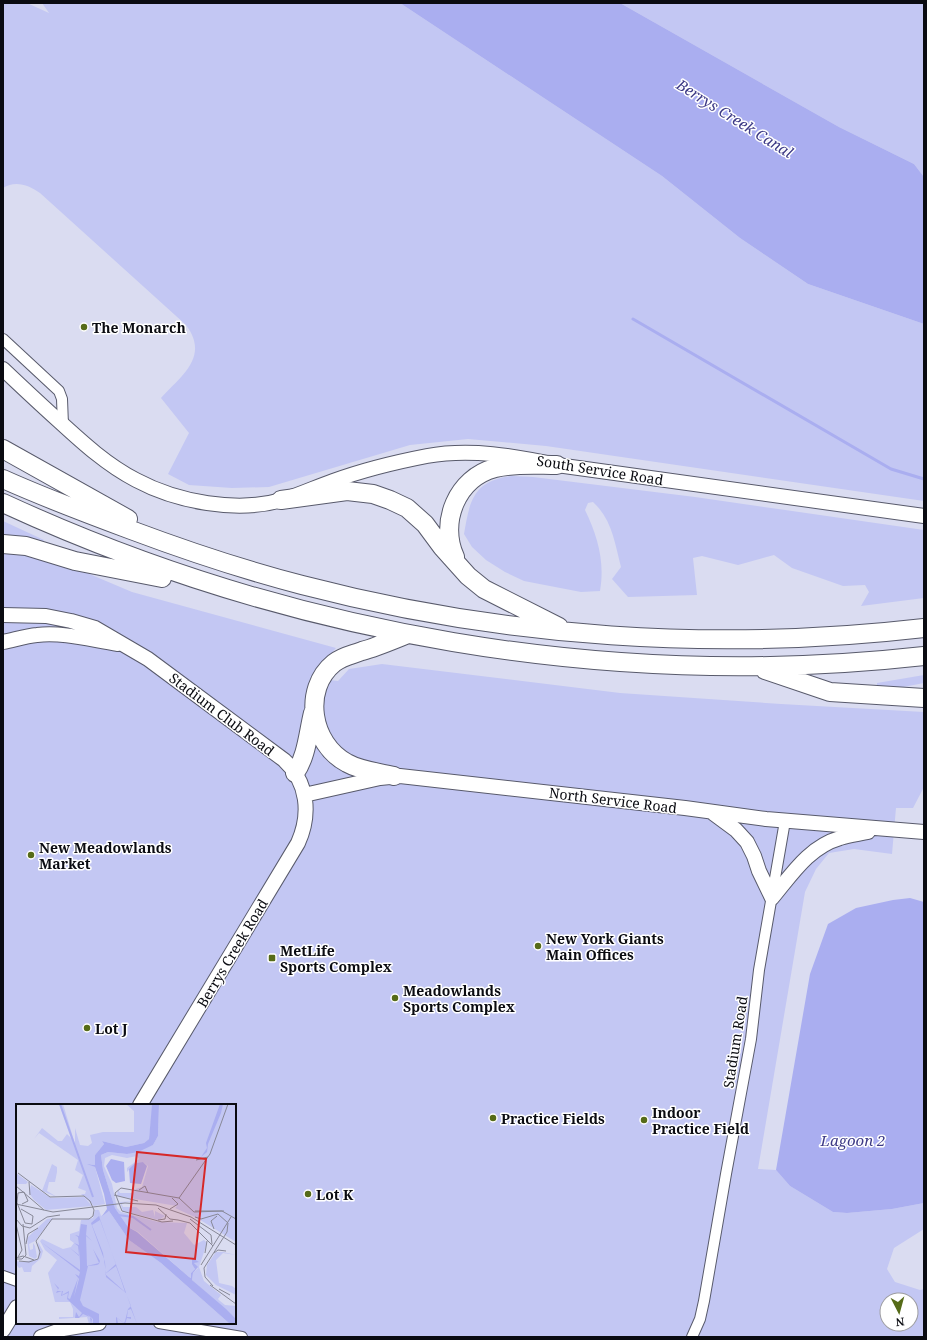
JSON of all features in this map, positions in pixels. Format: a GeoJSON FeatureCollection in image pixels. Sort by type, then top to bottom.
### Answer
{"type":"FeatureCollection","features":[{"type":"Feature","properties":{"kind":"highway"},"geometry":{"type":"LineString","coordinates":[[3,449],[139,524],[173,546]]}},
{"type":"Feature","properties":{"kind":"highway"},"geometry":{"type":"LineString","coordinates":[[459,565],[451,549],[448,534],[452,510],[455,502],[465,487],[479,475],[496,468],[517,465],[557,466]]}},
{"type":"Feature","properties":{"kind":"highway"},"geometry":{"type":"LineString","coordinates":[[3,479],[47,499],[173,546],[267,576],[372,602],[477,621],[568,632],[656,638],[727,640],[834,636],[924,628]]}},
{"type":"Feature","properties":{"kind":"highway"},"geometry":{"type":"LineString","coordinates":[[281,500],[347,492],[364,492],[381,496],[399,504],[419,518],[468,576],[484,589],[568,632]]}},
{"type":"Feature","properties":{"kind":"highway"},"geometry":{"type":"LineString","coordinates":[[3,504],[124,554],[234,592]]}},
{"type":"Feature","properties":{"kind":"highway"},"geometry":{"type":"LineString","coordinates":[[3,544],[26,546],[75,561],[234,592],[332,618],[408,634],[491,648],[563,656],[663,664],[752,665],[831,663],[924,656]]}},
{"type":"Feature","properties":{"kind":"highway"},"geometry":{"type":"LineString","coordinates":[[295,773],[304,754],[314,709],[315,696],[324,673],[333,663],[348,655],[361,652],[408,634]]}},
{"type":"Feature","properties":{"kind":"highway"},"geometry":{"type":"LineString","coordinates":[[752,665],[830,692],[924,698]]}},
{"type":"Feature","properties":{"kind":"highway"},"geometry":{"type":"LineString","coordinates":[[875,695],[924,689]]}},
{"type":"Feature","properties":{"kind":"highway"},"geometry":{"type":"LineString","coordinates":[[314,709],[315,720],[322,738],[336,756],[347,764],[394,776]]}},
{"type":"Feature","properties":{"kind":"street"},"geometry":{"type":"LineString","coordinates":[[3,339],[59,391],[62,399],[63,424]]}},
{"type":"Feature","properties":{"kind":"street","name":"South Service Road"},"geometry":{"type":"LineString","coordinates":[[3,369],[63,424],[113,466],[135,480],[160,491],[195,501],[249,505],[281,500],[348,476],[404,461],[441,454],[466,453],[506,455],[557,466],[924,516]]}},
{"type":"Feature","properties":{"kind":"street","name":"Stadium Club Road"},"geometry":{"type":"LineString","coordinates":[[3,615],[46,616],[96,628],[164,670],[289,764],[295,773],[304,795]]}},
{"type":"Feature","properties":{"kind":"street","name":"Stadium Club Road"},"geometry":{"type":"LineString","coordinates":[[3,642],[36,635],[56,634],[126,646]]}},
{"type":"Feature","properties":{"kind":"street","name":"North Service Road"},"geometry":{"type":"LineString","coordinates":[[304,795],[394,776],[786,821],[924,832]]}},
{"type":"Feature","properties":{"kind":"street","name":"Berrys Creek Road"},"geometry":{"type":"LineString","coordinates":[[141,1104],[298,843],[306,816],[304,795]]}},
{"type":"Feature","properties":{"kind":"street"},"geometry":{"type":"LineString","coordinates":[[711,812],[732,827],[747,842],[772,898],[799,865],[813,852],[840,838],[881,829]]}},
{"type":"Feature","properties":{"kind":"street","name":"Stadium Road"},"geometry":{"type":"LineString","coordinates":[[692,1337],[700,1319],[704,1301],[751,1039],[760,970],[786,821]]}},
{"type":"Feature","properties":{"kind":"street"},"geometry":{"type":"LineString","coordinates":[[3,1276],[16,1281]]}},
{"type":"Feature","properties":{"kind":"street"},"geometry":{"type":"LineString","coordinates":[[3,1330],[16,1309]]}},
{"type":"Feature","properties":{"kind":"street"},"geometry":{"type":"LineString","coordinates":[[40,1337],[72,1326],[90,1324]]}},
{"type":"Feature","properties":{"kind":"street"},"geometry":{"type":"LineString","coordinates":[[165,1324],[242,1337]]}},
{"type":"Feature","properties":{"kind":"shaded area"},"geometry":{"type":"Polygon","coordinates":[[[3,3],[27,3],[49,13],[42,3],[400,3],[662,176],[740,238],[808,284],[924,324],[924,501],[546,446],[468,439],[410,445],[269,487],[232,488],[189,485],[168,474],[189,433],[161,398],[184,374],[190,365],[194,356],[195,347],[193,336],[186,325],[40,193],[22,184],[12,184],[3,188],[3,3]]]}},
{"type":"Feature","properties":{"kind":"shaded area"},"geometry":{"type":"Polygon","coordinates":[[[620,3],[924,3],[924,177],[914,164],[839,127],[620,3]]]}},
{"type":"Feature","properties":{"kind":"shaded area"},"geometry":{"type":"Polygon","coordinates":[[[512,476],[533,477],[695,497],[924,530],[924,598],[861,606],[869,592],[865,585],[843,586],[792,568],[774,555],[738,565],[702,556],[693,558],[697,595],[628,597],[612,579],[621,567],[617,550],[612,532],[605,516],[593,502],[588,503],[585,510],[594,530],[601,560],[602,570],[600,591],[581,592],[524,581],[505,572],[486,560],[472,547],[464,534],[469,511],[476,494],[489,482],[512,476]]]}},
{"type":"Feature","properties":{"kind":"shaded area","name":"Meadowlands Sports Complex"},"geometry":{"type":"Polygon","coordinates":[[[3,521],[44,540],[41,544],[9,540],[132,592],[336,648],[317,669],[314,678],[338,681],[349,669],[382,664],[620,693],[924,712],[924,787],[913,808],[896,808],[892,854],[854,849],[829,853],[816,869],[805,892],[758,1169],[776,1170],[790,1186],[833,1212],[847,1213],[892,1209],[924,1203],[924,1229],[894,1248],[887,1269],[895,1282],[920,1290],[924,1289],[924,1337],[3,1337],[3,521]]]}},
{"type":"Feature","properties":{"kind":"shaded area"},"geometry":{"type":"Polygon","coordinates":[[[924,675],[924,683],[898,688],[877,688],[877,683],[924,675]]]}},
{"type":"Feature","properties":{"kind":"water","name":"Berrys Creek Canal"},"geometry":{"type":"Polygon","coordinates":[[[400,3],[620,3],[839,127],[914,164],[924,177],[924,324],[808,284],[740,238],[662,176],[400,3]]]}},
{"type":"Feature","properties":{"kind":"water","name":"Lagoon 2"},"geometry":{"type":"Polygon","coordinates":[[[910,898],[924,902],[924,1203],[892,1209],[847,1213],[833,1212],[790,1186],[776,1170],[810,974],[828,924],[856,908],[910,898]]]}},
{"type":"Feature","properties":{"kind":"waterway"},"geometry":{"type":"LineString","coordinates":[[633,319],[891,469],[924,479]]}},
{"type":"Feature","properties":{"kind":"place","name":"The Monarch"},"geometry":{"type":"Point","coordinates":[84,327]}},
{"type":"Feature","properties":{"kind":"place","name":"New Meadowlands Market"},"geometry":{"type":"Point","coordinates":[31,855]}},
{"type":"Feature","properties":{"kind":"place","name":"New York Giants Main Offices"},"geometry":{"type":"Point","coordinates":[538,946]}},
{"type":"Feature","properties":{"kind":"place","name":"MetLife Sports Complex"},"geometry":{"type":"Point","coordinates":[272,958]}},
{"type":"Feature","properties":{"kind":"place","name":"Meadowlands Sports Complex"},"geometry":{"type":"Point","coordinates":[395,998]}},
{"type":"Feature","properties":{"kind":"place","name":"Lot J"},"geometry":{"type":"Point","coordinates":[87,1028]}},
{"type":"Feature","properties":{"kind":"place","name":"Practice Fields"},"geometry":{"type":"Point","coordinates":[493,1118]}},
{"type":"Feature","properties":{"kind":"place","name":"Indoor Practice Field"},"geometry":{"type":"Point","coordinates":[644,1120]}},
{"type":"Feature","properties":{"kind":"place","name":"Lot K"},"geometry":{"type":"Point","coordinates":[308,1194]}}]}
